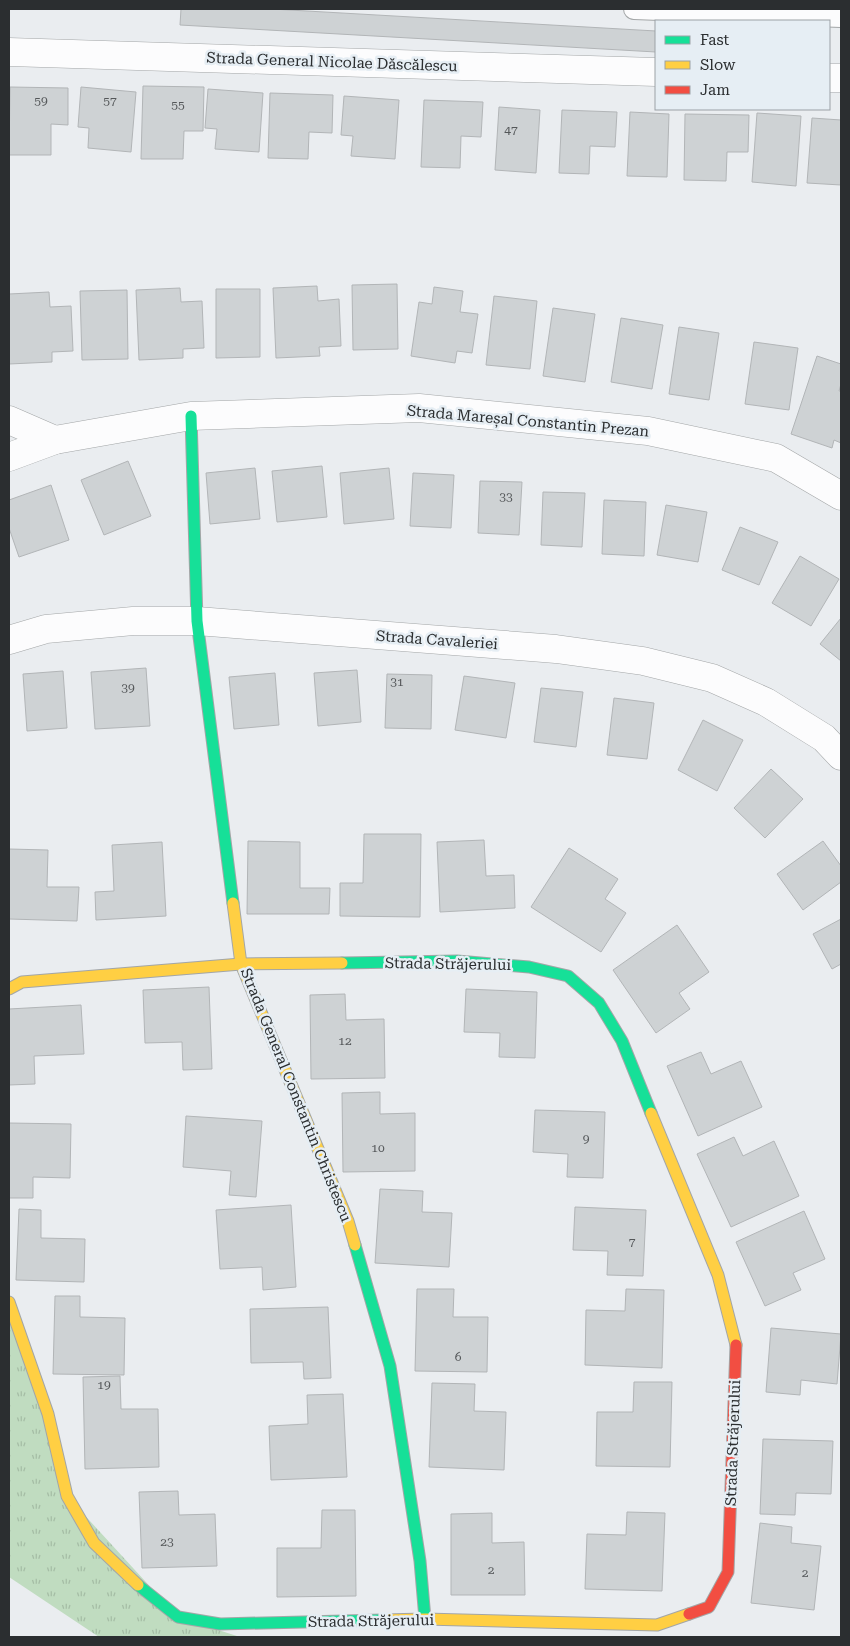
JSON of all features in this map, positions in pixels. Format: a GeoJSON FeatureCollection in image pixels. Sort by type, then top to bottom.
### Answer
{"type":"FeatureCollection","features":[{"type":"Feature","properties":{"kind":"street","name":"Strada General Nicolae Dăscălescu"},"geometry":{"type":"LineString","coordinates":[[9,52],[655,72]]}},
{"type":"Feature","properties":{"kind":"street","name":"Strada Mareșal Constantin Prezan"},"geometry":{"type":"LineString","coordinates":[[9,457],[55,440],[191,416],[419,408],[648,432],[776,458],[841,496]]}},
{"type":"Feature","properties":{"kind":"street","name":"Strada General Constantin Christescu"},"geometry":{"type":"LineString","coordinates":[[191,416],[197,622],[241,964],[348,1221],[390,1366],[420,1561],[425,1619]]}},
{"type":"Feature","properties":{"kind":"street"},"geometry":{"type":"LineString","coordinates":[[9,420],[55,440]]}},
{"type":"Feature","properties":{"kind":"street","name":"Strada Cavaleriei"},"geometry":{"type":"LineString","coordinates":[[9,640],[46,629],[133,621],[197,622],[556,649],[643,661],[712,678],[766,702],[824,738],[841,756]]}},
{"type":"Feature","properties":{"kind":"street","name":"Strada Străjerului"},"geometry":{"type":"LineString","coordinates":[[9,989],[22,982],[241,964],[457,961],[529,967],[568,976],[599,1003],[622,1041],[718,1275],[736,1343],[728,1572],[709,1607],[657,1625],[425,1619],[220,1624],[178,1617],[138,1585],[94,1543],[67,1496],[48,1414],[9,1302]]}},
{"type":"Feature","properties":{"kind":"lane"},"geometry":{"type":"LineString","coordinates":[[634,9],[841,17]]}},
{"type":"Feature","properties":{"kind":"green space"},"geometry":{"type":"Polygon","coordinates":[[[9,1292],[67,1496],[178,1617],[240,1637],[99,1637],[9,1577],[9,1292]]]}},
{"type":"Feature","properties":{"kind":"building"},"geometry":{"type":"Polygon","coordinates":[[[181,9],[272,9],[655,31],[655,52],[180,25],[181,9]]]}},
{"type":"Feature","properties":{"kind":"building"},"geometry":{"type":"Polygon","coordinates":[[[143,86],[204,87],[203,131],[184,131],[183,159],[141,159],[143,86]]]}},
{"type":"Feature","properties":{"kind":"building"},"geometry":{"type":"Polygon","coordinates":[[[10,87],[68,88],[68,125],[51,124],[51,155],[9,155],[10,87]]]}},
{"type":"Feature","properties":{"kind":"building"},"geometry":{"type":"Polygon","coordinates":[[[81,87],[136,92],[131,152],[88,148],[89,128],[78,127],[81,87]]]}},
{"type":"Feature","properties":{"kind":"building"},"geometry":{"type":"Polygon","coordinates":[[[208,89],[263,93],[259,152],[215,149],[217,129],[205,128],[208,89]]]}},
{"type":"Feature","properties":{"kind":"building"},"geometry":{"type":"Polygon","coordinates":[[[270,93],[333,95],[332,133],[309,132],[308,159],[268,158],[270,93]]]}},
{"type":"Feature","properties":{"kind":"building"},"geometry":{"type":"Polygon","coordinates":[[[344,96],[399,100],[395,159],[351,156],[353,136],[341,135],[344,96]]]}},
{"type":"Feature","properties":{"kind":"building"},"geometry":{"type":"Polygon","coordinates":[[[424,100],[483,102],[481,137],[461,136],[460,168],[421,167],[424,100]]]}},
{"type":"Feature","properties":{"kind":"building"},"geometry":{"type":"Polygon","coordinates":[[[499,107],[540,110],[536,173],[495,170],[499,107]]]}},
{"type":"Feature","properties":{"kind":"building"},"geometry":{"type":"Polygon","coordinates":[[[562,110],[617,112],[615,147],[590,146],[589,174],[559,173],[562,110]]]}},
{"type":"Feature","properties":{"kind":"building"},"geometry":{"type":"Polygon","coordinates":[[[630,112],[669,114],[667,177],[627,176],[630,112]]]}},
{"type":"Feature","properties":{"kind":"building"},"geometry":{"type":"Polygon","coordinates":[[[757,113],[801,116],[796,186],[752,182],[757,113]]]}},
{"type":"Feature","properties":{"kind":"building"},"geometry":{"type":"Polygon","coordinates":[[[685,114],[749,115],[748,152],[727,152],[726,181],[684,180],[685,114]]]}},
{"type":"Feature","properties":{"kind":"building"},"geometry":{"type":"Polygon","coordinates":[[[812,118],[841,120],[841,185],[807,183],[812,118]]]}},
{"type":"Feature","properties":{"kind":"building"},"geometry":{"type":"Polygon","coordinates":[[[397,284],[398,349],[353,350],[352,285],[397,284]]]}},
{"type":"Feature","properties":{"kind":"building"},"geometry":{"type":"Polygon","coordinates":[[[317,286],[318,301],[339,299],[341,346],[319,347],[320,356],[276,358],[273,288],[317,286]]]}},
{"type":"Feature","properties":{"kind":"building"},"geometry":{"type":"Polygon","coordinates":[[[434,287],[463,291],[460,312],[478,314],[472,353],[457,351],[455,363],[411,356],[419,302],[432,304],[434,287]]]}},
{"type":"Feature","properties":{"kind":"building"},"geometry":{"type":"Polygon","coordinates":[[[180,288],[181,302],[202,301],[204,348],[183,349],[183,358],[139,360],[136,290],[180,288]]]}},
{"type":"Feature","properties":{"kind":"building"},"geometry":{"type":"Polygon","coordinates":[[[216,289],[260,289],[260,357],[216,358],[216,289]]]}},
{"type":"Feature","properties":{"kind":"building"},"geometry":{"type":"Polygon","coordinates":[[[127,290],[128,359],[82,360],[80,291],[127,290]]]}},
{"type":"Feature","properties":{"kind":"building"},"geometry":{"type":"Polygon","coordinates":[[[49,292],[50,307],[71,306],[73,351],[52,352],[52,362],[9,364],[9,294],[49,292]]]}},
{"type":"Feature","properties":{"kind":"building"},"geometry":{"type":"Polygon","coordinates":[[[494,296],[537,301],[530,369],[486,365],[494,296]]]}},
{"type":"Feature","properties":{"kind":"building"},"geometry":{"type":"Polygon","coordinates":[[[553,308],[595,314],[585,382],[543,376],[553,308]]]}},
{"type":"Feature","properties":{"kind":"building"},"geometry":{"type":"Polygon","coordinates":[[[621,318],[663,325],[652,389],[611,382],[621,318]]]}},
{"type":"Feature","properties":{"kind":"building"},"geometry":{"type":"Polygon","coordinates":[[[679,327],[719,333],[709,400],[669,394],[679,327]]]}},
{"type":"Feature","properties":{"kind":"building"},"geometry":{"type":"Polygon","coordinates":[[[754,342],[798,348],[789,410],[745,404],[754,342]]]}},
{"type":"Feature","properties":{"kind":"building"},"geometry":{"type":"Polygon","coordinates":[[[817,356],[841,364],[839,391],[841,391],[841,443],[834,440],[832,448],[791,434],[817,356]]]}},
{"type":"Feature","properties":{"kind":"building"},"geometry":{"type":"Polygon","coordinates":[[[128,461],[151,516],[104,535],[81,480],[128,461]]]}},
{"type":"Feature","properties":{"kind":"building"},"geometry":{"type":"Polygon","coordinates":[[[322,466],[327,517],[277,522],[272,471],[322,466]]]}},
{"type":"Feature","properties":{"kind":"building"},"geometry":{"type":"Polygon","coordinates":[[[255,468],[260,519],[210,524],[206,473],[255,468]]]}},
{"type":"Feature","properties":{"kind":"building"},"geometry":{"type":"Polygon","coordinates":[[[389,468],[394,519],[344,524],[340,473],[389,468]]]}},
{"type":"Feature","properties":{"kind":"building"},"geometry":{"type":"Polygon","coordinates":[[[413,473],[454,475],[451,528],[410,526],[413,473]]]}},
{"type":"Feature","properties":{"kind":"building"},"geometry":{"type":"Polygon","coordinates":[[[480,481],[522,482],[519,535],[478,533],[480,481]]]}},
{"type":"Feature","properties":{"kind":"building"},"geometry":{"type":"Polygon","coordinates":[[[51,485],[69,540],[19,557],[9,528],[9,500],[51,485]]]}},
{"type":"Feature","properties":{"kind":"building"},"geometry":{"type":"Polygon","coordinates":[[[543,492],[585,493],[582,547],[541,545],[543,492]]]}},
{"type":"Feature","properties":{"kind":"building"},"geometry":{"type":"Polygon","coordinates":[[[604,500],[646,502],[644,556],[602,554],[604,500]]]}},
{"type":"Feature","properties":{"kind":"building"},"geometry":{"type":"Polygon","coordinates":[[[666,505],[707,512],[698,562],[657,555],[666,505]]]}},
{"type":"Feature","properties":{"kind":"building"},"geometry":{"type":"Polygon","coordinates":[[[740,527],[778,542],[759,585],[722,570],[740,527]]]}},
{"type":"Feature","properties":{"kind":"building"},"geometry":{"type":"Polygon","coordinates":[[[800,556],[839,579],[811,626],[772,603],[800,556]]]}},
{"type":"Feature","properties":{"kind":"building"},"geometry":{"type":"Polygon","coordinates":[[[841,618],[841,661],[820,644],[841,618]]]}},
{"type":"Feature","properties":{"kind":"building"},"geometry":{"type":"Polygon","coordinates":[[[146,668],[150,726],[95,729],[91,672],[146,668]]]}},
{"type":"Feature","properties":{"kind":"building"},"geometry":{"type":"Polygon","coordinates":[[[357,670],[361,722],[318,726],[314,673],[357,670]]]}},
{"type":"Feature","properties":{"kind":"building"},"geometry":{"type":"Polygon","coordinates":[[[63,671],[67,728],[27,731],[23,674],[63,671]]]}},
{"type":"Feature","properties":{"kind":"building"},"geometry":{"type":"Polygon","coordinates":[[[275,673],[279,725],[234,729],[229,677],[275,673]]]}},
{"type":"Feature","properties":{"kind":"building"},"geometry":{"type":"Polygon","coordinates":[[[387,674],[432,675],[431,729],[385,728],[387,674]]]}},
{"type":"Feature","properties":{"kind":"building"},"geometry":{"type":"Polygon","coordinates":[[[464,676],[515,683],[506,738],[455,730],[464,676]]]}},
{"type":"Feature","properties":{"kind":"building"},"geometry":{"type":"Polygon","coordinates":[[[541,688],[583,692],[576,747],[534,742],[541,688]]]}},
{"type":"Feature","properties":{"kind":"building"},"geometry":{"type":"Polygon","coordinates":[[[614,698],[654,703],[647,759],[607,755],[614,698]]]}},
{"type":"Feature","properties":{"kind":"building"},"geometry":{"type":"Polygon","coordinates":[[[703,720],[743,740],[717,791],[678,770],[703,720]]]}},
{"type":"Feature","properties":{"kind":"building"},"geometry":{"type":"Polygon","coordinates":[[[771,769],[803,799],[765,838],[734,808],[771,769]]]}},
{"type":"Feature","properties":{"kind":"building"},"geometry":{"type":"Polygon","coordinates":[[[364,834],[421,834],[420,917],[340,916],[340,883],[363,883],[364,834]]]}},
{"type":"Feature","properties":{"kind":"building"},"geometry":{"type":"Polygon","coordinates":[[[484,840],[486,876],[514,875],[515,908],[440,912],[437,842],[484,840]]]}},
{"type":"Feature","properties":{"kind":"building"},"geometry":{"type":"Polygon","coordinates":[[[248,841],[300,842],[300,888],[330,888],[329,914],[247,914],[248,841]]]}},
{"type":"Feature","properties":{"kind":"building"},"geometry":{"type":"Polygon","coordinates":[[[823,841],[841,866],[841,882],[803,910],[777,874],[823,841]]]}},
{"type":"Feature","properties":{"kind":"building"},"geometry":{"type":"Polygon","coordinates":[[[162,842],[166,916],[96,920],[95,892],[114,891],[112,845],[162,842]]]}},
{"type":"Feature","properties":{"kind":"building"},"geometry":{"type":"Polygon","coordinates":[[[569,848],[618,879],[605,899],[626,913],[601,952],[531,907],[569,848]]]}},
{"type":"Feature","properties":{"kind":"building"},"geometry":{"type":"Polygon","coordinates":[[[9,849],[48,850],[47,887],[79,887],[77,921],[9,919],[9,849]]]}},
{"type":"Feature","properties":{"kind":"building"},"geometry":{"type":"Polygon","coordinates":[[[841,919],[841,964],[832,969],[813,934],[841,919]]]}},
{"type":"Feature","properties":{"kind":"building"},"geometry":{"type":"Polygon","coordinates":[[[677,925],[709,972],[679,993],[690,1009],[656,1033],[613,970],[677,925]]]}},
{"type":"Feature","properties":{"kind":"building"},"geometry":{"type":"Polygon","coordinates":[[[209,987],[212,1069],[183,1070],[182,1042],[145,1043],[143,990],[209,987]]]}},
{"type":"Feature","properties":{"kind":"building"},"geometry":{"type":"Polygon","coordinates":[[[466,989],[537,992],[535,1058],[499,1057],[500,1033],[464,1032],[466,989]]]}},
{"type":"Feature","properties":{"kind":"building"},"geometry":{"type":"Polygon","coordinates":[[[345,994],[346,1020],[384,1019],[385,1078],[311,1079],[310,995],[345,994]]]}},
{"type":"Feature","properties":{"kind":"building"},"geometry":{"type":"Polygon","coordinates":[[[81,1005],[84,1054],[34,1056],[35,1084],[9,1085],[9,1009],[81,1005]]]}},
{"type":"Feature","properties":{"kind":"building"},"geometry":{"type":"Polygon","coordinates":[[[701,1052],[711,1074],[741,1061],[762,1107],[698,1136],[667,1066],[701,1052]]]}},
{"type":"Feature","properties":{"kind":"building"},"geometry":{"type":"Polygon","coordinates":[[[380,1092],[380,1114],[415,1113],[415,1171],[343,1172],[342,1093],[380,1092]]]}},
{"type":"Feature","properties":{"kind":"building"},"geometry":{"type":"Polygon","coordinates":[[[535,1110],[605,1112],[603,1178],[567,1177],[568,1154],[533,1152],[535,1110]]]}},
{"type":"Feature","properties":{"kind":"building"},"geometry":{"type":"Polygon","coordinates":[[[186,1116],[262,1121],[256,1197],[229,1195],[231,1171],[183,1167],[186,1116]]]}},
{"type":"Feature","properties":{"kind":"building"},"geometry":{"type":"Polygon","coordinates":[[[9,1123],[71,1124],[70,1178],[33,1177],[33,1198],[9,1198],[9,1123]]]}},
{"type":"Feature","properties":{"kind":"building"},"geometry":{"type":"Polygon","coordinates":[[[734,1137],[743,1156],[774,1141],[799,1196],[731,1227],[697,1154],[734,1137]]]}},
{"type":"Feature","properties":{"kind":"building"},"geometry":{"type":"Polygon","coordinates":[[[380,1189],[423,1191],[422,1212],[452,1213],[449,1267],[375,1263],[380,1189]]]}},
{"type":"Feature","properties":{"kind":"building"},"geometry":{"type":"Polygon","coordinates":[[[291,1205],[296,1287],[263,1290],[262,1267],[220,1269],[216,1210],[291,1205]]]}},
{"type":"Feature","properties":{"kind":"building"},"geometry":{"type":"Polygon","coordinates":[[[575,1207],[646,1210],[643,1276],[607,1275],[608,1251],[573,1250],[575,1207]]]}},
{"type":"Feature","properties":{"kind":"building"},"geometry":{"type":"Polygon","coordinates":[[[19,1209],[41,1210],[41,1238],[85,1239],[84,1282],[16,1280],[19,1209]]]}},
{"type":"Feature","properties":{"kind":"building"},"geometry":{"type":"Polygon","coordinates":[[[804,1211],[825,1259],[793,1273],[801,1290],[765,1306],[736,1242],[804,1211]]]}},
{"type":"Feature","properties":{"kind":"building"},"geometry":{"type":"Polygon","coordinates":[[[417,1289],[454,1289],[453,1317],[488,1317],[487,1372],[415,1371],[417,1289]]]}},
{"type":"Feature","properties":{"kind":"building"},"geometry":{"type":"Polygon","coordinates":[[[626,1289],[664,1290],[662,1368],[585,1365],[586,1310],[625,1311],[626,1289]]]}},
{"type":"Feature","properties":{"kind":"building"},"geometry":{"type":"Polygon","coordinates":[[[55,1296],[80,1296],[80,1317],[125,1318],[124,1375],[53,1374],[55,1296]]]}},
{"type":"Feature","properties":{"kind":"building"},"geometry":{"type":"Polygon","coordinates":[[[328,1307],[331,1378],[304,1379],[303,1362],[251,1363],[250,1309],[328,1307]]]}},
{"type":"Feature","properties":{"kind":"building"},"geometry":{"type":"Polygon","coordinates":[[[771,1328],[841,1334],[837,1384],[801,1380],[800,1395],[766,1392],[771,1328]]]}},
{"type":"Feature","properties":{"kind":"building"},"geometry":{"type":"Polygon","coordinates":[[[120,1376],[121,1409],[158,1409],[159,1467],[85,1469],[83,1377],[120,1376]]]}},
{"type":"Feature","properties":{"kind":"building"},"geometry":{"type":"Polygon","coordinates":[[[634,1382],[672,1382],[670,1467],[596,1466],[597,1412],[633,1412],[634,1382]]]}},
{"type":"Feature","properties":{"kind":"building"},"geometry":{"type":"Polygon","coordinates":[[[432,1383],[475,1384],[474,1411],[506,1412],[504,1470],[429,1467],[432,1383]]]}},
{"type":"Feature","properties":{"kind":"building"},"geometry":{"type":"Polygon","coordinates":[[[343,1394],[347,1477],[271,1480],[269,1426],[308,1424],[307,1395],[343,1394]]]}},
{"type":"Feature","properties":{"kind":"building"},"geometry":{"type":"Polygon","coordinates":[[[763,1439],[833,1441],[831,1494],[796,1493],[795,1515],[760,1514],[763,1439]]]}},
{"type":"Feature","properties":{"kind":"building"},"geometry":{"type":"Polygon","coordinates":[[[178,1491],[179,1515],[215,1514],[217,1566],[142,1568],[139,1492],[178,1491]]]}},
{"type":"Feature","properties":{"kind":"building"},"geometry":{"type":"Polygon","coordinates":[[[322,1510],[355,1510],[356,1596],[277,1597],[277,1548],[321,1548],[322,1510]]]}},
{"type":"Feature","properties":{"kind":"building"},"geometry":{"type":"Polygon","coordinates":[[[627,1512],[665,1513],[662,1591],[585,1589],[587,1534],[626,1535],[627,1512]]]}},
{"type":"Feature","properties":{"kind":"building"},"geometry":{"type":"Polygon","coordinates":[[[492,1513],[492,1543],[524,1542],[525,1595],[451,1595],[451,1514],[492,1513]]]}},
{"type":"Feature","properties":{"kind":"building"},"geometry":{"type":"Polygon","coordinates":[[[760,1523],[792,1527],[791,1543],[821,1546],[814,1610],[751,1603],[760,1523]]]}},
{"type":"Feature","properties":{"kind":"traffic: fast"},"geometry":{"type":"LineString","coordinates":[[191,416],[197,621],[233,903]]}},
{"type":"Feature","properties":{"kind":"traffic: fast"},"geometry":{"type":"LineString","coordinates":[[342,963],[457,961],[529,967],[568,976],[599,1003],[622,1041],[651,1113]]}},
{"type":"Feature","properties":{"kind":"traffic: fast"},"geometry":{"type":"LineString","coordinates":[[355,1245],[390,1366],[420,1561],[425,1619]]}},
{"type":"Feature","properties":{"kind":"traffic: fast"},"geometry":{"type":"LineString","coordinates":[[138,1585],[178,1617],[220,1624],[383,1620]]}},
{"type":"Feature","properties":{"kind":"traffic: slow"},"geometry":{"type":"LineString","coordinates":[[233,903],[241,964],[348,1221],[355,1245]]}},
{"type":"Feature","properties":{"kind":"traffic: slow"},"geometry":{"type":"LineString","coordinates":[[9,989],[22,982],[241,964],[342,963]]}},
{"type":"Feature","properties":{"kind":"traffic: slow"},"geometry":{"type":"LineString","coordinates":[[651,1113],[718,1275],[736,1345]]}},
{"type":"Feature","properties":{"kind":"traffic: slow"},"geometry":{"type":"LineString","coordinates":[[9,1302],[48,1414],[67,1496],[94,1543],[138,1585]]}},
{"type":"Feature","properties":{"kind":"traffic: slow"},"geometry":{"type":"LineString","coordinates":[[383,1620],[425,1619],[657,1625],[689,1614]]}},
{"type":"Feature","properties":{"kind":"traffic: jam"},"geometry":{"type":"LineString","coordinates":[[689,1614],[709,1607],[728,1572],[736,1345]]}}]}
